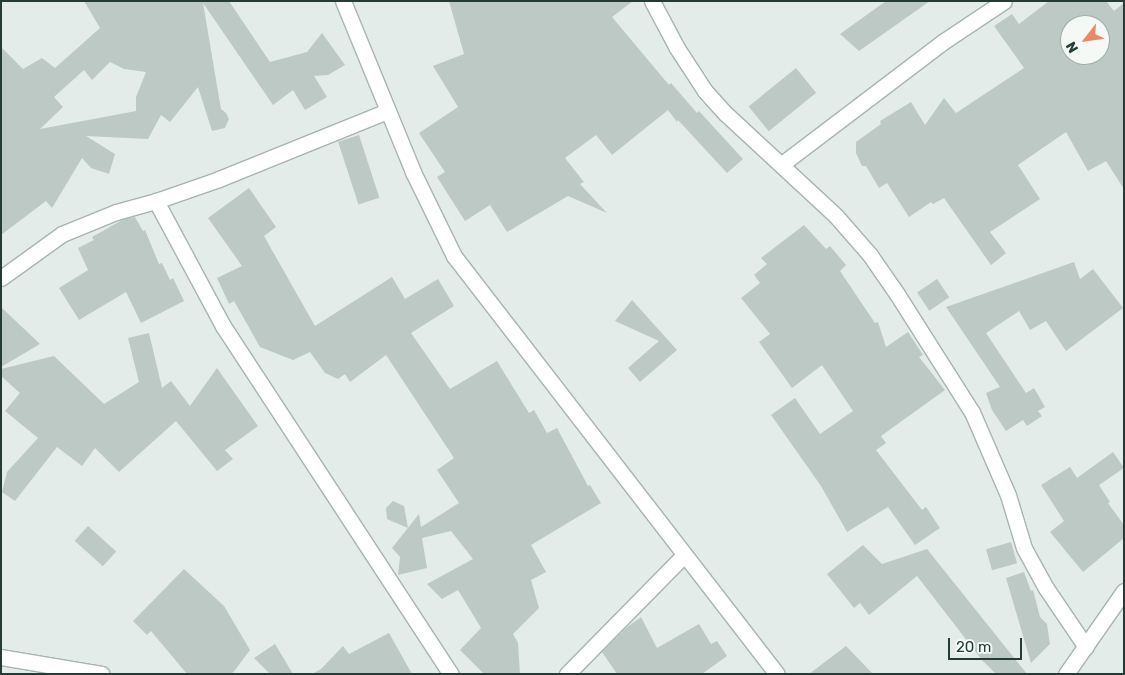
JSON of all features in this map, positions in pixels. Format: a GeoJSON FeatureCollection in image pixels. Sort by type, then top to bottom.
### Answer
{"type":"FeatureCollection","features":[{"type":"Feature","properties":{"kind":"street"},"geometry":{"type":"LineString","coordinates":[[342,1],[412,172],[454,256],[777,674]]}},
{"type":"Feature","properties":{"kind":"street"},"geometry":{"type":"LineString","coordinates":[[652,1],[677,48],[705,91],[726,114],[836,216],[870,255],[950,375],[972,412],[1008,495],[1024,548],[1046,588],[1086,647]]}},
{"type":"Feature","properties":{"kind":"street"},"geometry":{"type":"LineString","coordinates":[[782,164],[944,41],[1004,1]]}},
{"type":"Feature","properties":{"kind":"street"},"geometry":{"type":"LineString","coordinates":[[1,278],[62,234],[116,212],[156,201],[219,178],[387,111]]}},
{"type":"Feature","properties":{"kind":"street"},"geometry":{"type":"LineString","coordinates":[[156,201],[223,326],[451,674]]}},
{"type":"Feature","properties":{"kind":"street"},"geometry":{"type":"LineString","coordinates":[[567,674],[684,555]]}},
{"type":"Feature","properties":{"kind":"street"},"geometry":{"type":"LineString","coordinates":[[1066,674],[1123,593]]}},
{"type":"Feature","properties":{"kind":"street"},"geometry":{"type":"LineString","coordinates":[[1,657],[102,674]]}},
{"type":"Feature","properties":{"kind":"building"},"geometry":{"type":"Polygon","coordinates":[[[84,1],[229,1],[270,62],[307,52],[322,33],[345,65],[328,75],[314,76],[327,97],[305,110],[293,90],[273,105],[203,3],[221,109],[229,119],[225,128],[212,131],[198,87],[170,122],[161,115],[148,139],[86,136],[115,154],[109,174],[91,168],[82,158],[52,208],[46,201],[1,235],[1,47],[23,69],[42,58],[55,68],[100,28],[84,1]],[[110,62],[92,80],[84,70],[54,97],[63,107],[40,129],[136,111],[136,97],[146,72],[124,69],[110,62]]]}},
{"type":"Feature","properties":{"kind":"building"},"geometry":{"type":"Polygon","coordinates":[[[449,1],[633,1],[612,17],[669,85],[671,83],[697,113],[699,111],[743,159],[727,173],[678,120],[677,122],[668,110],[612,155],[596,135],[565,158],[584,182],[580,184],[607,213],[568,196],[507,232],[490,205],[465,221],[437,177],[445,172],[419,133],[458,107],[433,66],[464,54],[449,1]]]}},
{"type":"Feature","properties":{"kind":"building"},"geometry":{"type":"Polygon","coordinates":[[[886,1],[930,1],[859,51],[840,34],[886,1]]]}},
{"type":"Feature","properties":{"kind":"building"},"geometry":{"type":"Polygon","coordinates":[[[1049,1],[1106,1],[1114,11],[1124,3],[1124,189],[1106,161],[1088,171],[1066,132],[1018,165],[1040,199],[990,232],[1006,253],[991,265],[944,198],[933,204],[931,202],[909,217],[887,183],[879,188],[866,166],[862,166],[856,153],[856,142],[881,124],[880,121],[911,102],[925,125],[944,98],[956,113],[1024,68],[994,26],[1012,14],[1019,24],[1049,1]]]}},
{"type":"Feature","properties":{"kind":"building"},"geometry":{"type":"Polygon","coordinates":[[[796,68],[816,93],[769,131],[749,106],[796,68]]]}},
{"type":"Feature","properties":{"kind":"building"},"geometry":{"type":"Polygon","coordinates":[[[359,135],[379,198],[358,205],[338,142],[359,135]]]}},
{"type":"Feature","properties":{"kind":"building"},"geometry":{"type":"Polygon","coordinates":[[[249,188],[276,227],[264,236],[315,326],[392,277],[405,299],[438,279],[454,306],[411,333],[450,389],[497,361],[529,413],[534,410],[547,433],[557,428],[588,486],[590,485],[601,503],[531,545],[546,572],[531,580],[539,608],[513,634],[518,643],[520,674],[484,674],[460,650],[481,628],[458,590],[442,599],[427,584],[473,559],[451,531],[422,538],[427,568],[398,575],[400,557],[392,548],[419,514],[421,527],[459,503],[437,470],[454,458],[386,355],[350,382],[345,374],[338,379],[325,373],[310,352],[293,360],[260,347],[234,301],[229,304],[217,278],[242,266],[208,218],[249,188]]]}},
{"type":"Feature","properties":{"kind":"building"},"geometry":{"type":"Polygon","coordinates":[[[135,217],[143,231],[145,230],[159,264],[162,263],[170,280],[173,278],[184,301],[141,323],[126,292],[79,320],[59,288],[88,270],[78,248],[94,240],[92,237],[124,219],[135,217]]]}},
{"type":"Feature","properties":{"kind":"building"},"geometry":{"type":"Polygon","coordinates":[[[804,225],[826,249],[830,246],[846,265],[840,271],[875,323],[878,322],[886,347],[908,332],[923,355],[919,357],[945,390],[881,436],[886,443],[876,450],[922,510],[926,507],[940,528],[915,545],[888,507],[847,532],[821,486],[771,415],[795,398],[820,434],[853,411],[822,365],[792,388],[759,342],[770,334],[741,298],[760,283],[754,275],[767,264],[761,258],[804,225]]]}},
{"type":"Feature","properties":{"kind":"building"},"geometry":{"type":"Polygon","coordinates":[[[1074,262],[1080,279],[1093,269],[1123,308],[1066,351],[1046,321],[1030,330],[1019,311],[986,333],[1026,393],[1034,388],[1045,407],[1038,411],[1042,416],[1027,426],[1023,420],[1006,431],[992,410],[986,393],[1000,387],[946,307],[1074,262]]]}},
{"type":"Feature","properties":{"kind":"building"},"geometry":{"type":"Polygon","coordinates":[[[937,279],[949,297],[929,311],[917,292],[937,279]]]}},
{"type":"Feature","properties":{"kind":"building"},"geometry":{"type":"Polygon","coordinates":[[[632,300],[677,350],[640,382],[628,368],[659,341],[615,321],[632,300]]]}},
{"type":"Feature","properties":{"kind":"building"},"geometry":{"type":"Polygon","coordinates":[[[1,307],[40,344],[1,367],[1,307]]]}},
{"type":"Feature","properties":{"kind":"building"},"geometry":{"type":"Polygon","coordinates":[[[149,333],[162,388],[171,381],[190,406],[217,368],[258,426],[225,450],[233,459],[217,471],[176,421],[119,472],[95,448],[82,466],[57,447],[15,501],[2,492],[7,472],[38,438],[5,411],[20,393],[1,376],[1,369],[54,356],[104,404],[139,382],[128,338],[149,333]]]}},
{"type":"Feature","properties":{"kind":"building"},"geometry":{"type":"Polygon","coordinates":[[[1113,452],[1124,468],[1099,485],[1110,502],[1108,503],[1124,525],[1124,538],[1083,572],[1050,532],[1064,521],[1041,485],[1070,467],[1077,478],[1113,452]]]}},
{"type":"Feature","properties":{"kind":"building"},"geometry":{"type":"Polygon","coordinates":[[[393,501],[404,506],[408,528],[387,519],[386,508],[393,501]]]}},
{"type":"Feature","properties":{"kind":"building"},"geometry":{"type":"Polygon","coordinates":[[[88,526],[116,551],[103,566],[75,541],[88,526]]]}},
{"type":"Feature","properties":{"kind":"building"},"geometry":{"type":"Polygon","coordinates":[[[1011,542],[1017,563],[992,570],[986,549],[1011,542]]]}},
{"type":"Feature","properties":{"kind":"building"},"geometry":{"type":"Polygon","coordinates":[[[863,545],[882,564],[927,549],[1027,674],[996,674],[982,660],[917,576],[869,615],[860,603],[854,608],[827,574],[863,545]]]}},
{"type":"Feature","properties":{"kind":"building"},"geometry":{"type":"Polygon","coordinates":[[[184,569],[224,606],[250,650],[232,674],[187,674],[151,631],[147,635],[133,621],[184,569]]]}},
{"type":"Feature","properties":{"kind":"building"},"geometry":{"type":"Polygon","coordinates":[[[1024,572],[1031,591],[1033,590],[1040,617],[1047,624],[1050,644],[1031,663],[1006,578],[1024,572]]]}},
{"type":"Feature","properties":{"kind":"building"},"geometry":{"type":"Polygon","coordinates":[[[641,617],[657,648],[699,624],[711,644],[717,641],[727,656],[702,674],[617,674],[602,652],[626,628],[641,617]]]}},
{"type":"Feature","properties":{"kind":"building"},"geometry":{"type":"Polygon","coordinates":[[[389,633],[412,674],[312,674],[321,669],[343,646],[349,654],[389,633]]]}},
{"type":"Feature","properties":{"kind":"building"},"geometry":{"type":"Polygon","coordinates":[[[275,644],[293,674],[270,674],[254,658],[275,644]]]}},
{"type":"Feature","properties":{"kind":"building"},"geometry":{"type":"Polygon","coordinates":[[[846,646],[873,674],[809,674],[846,646]]]}}]}
